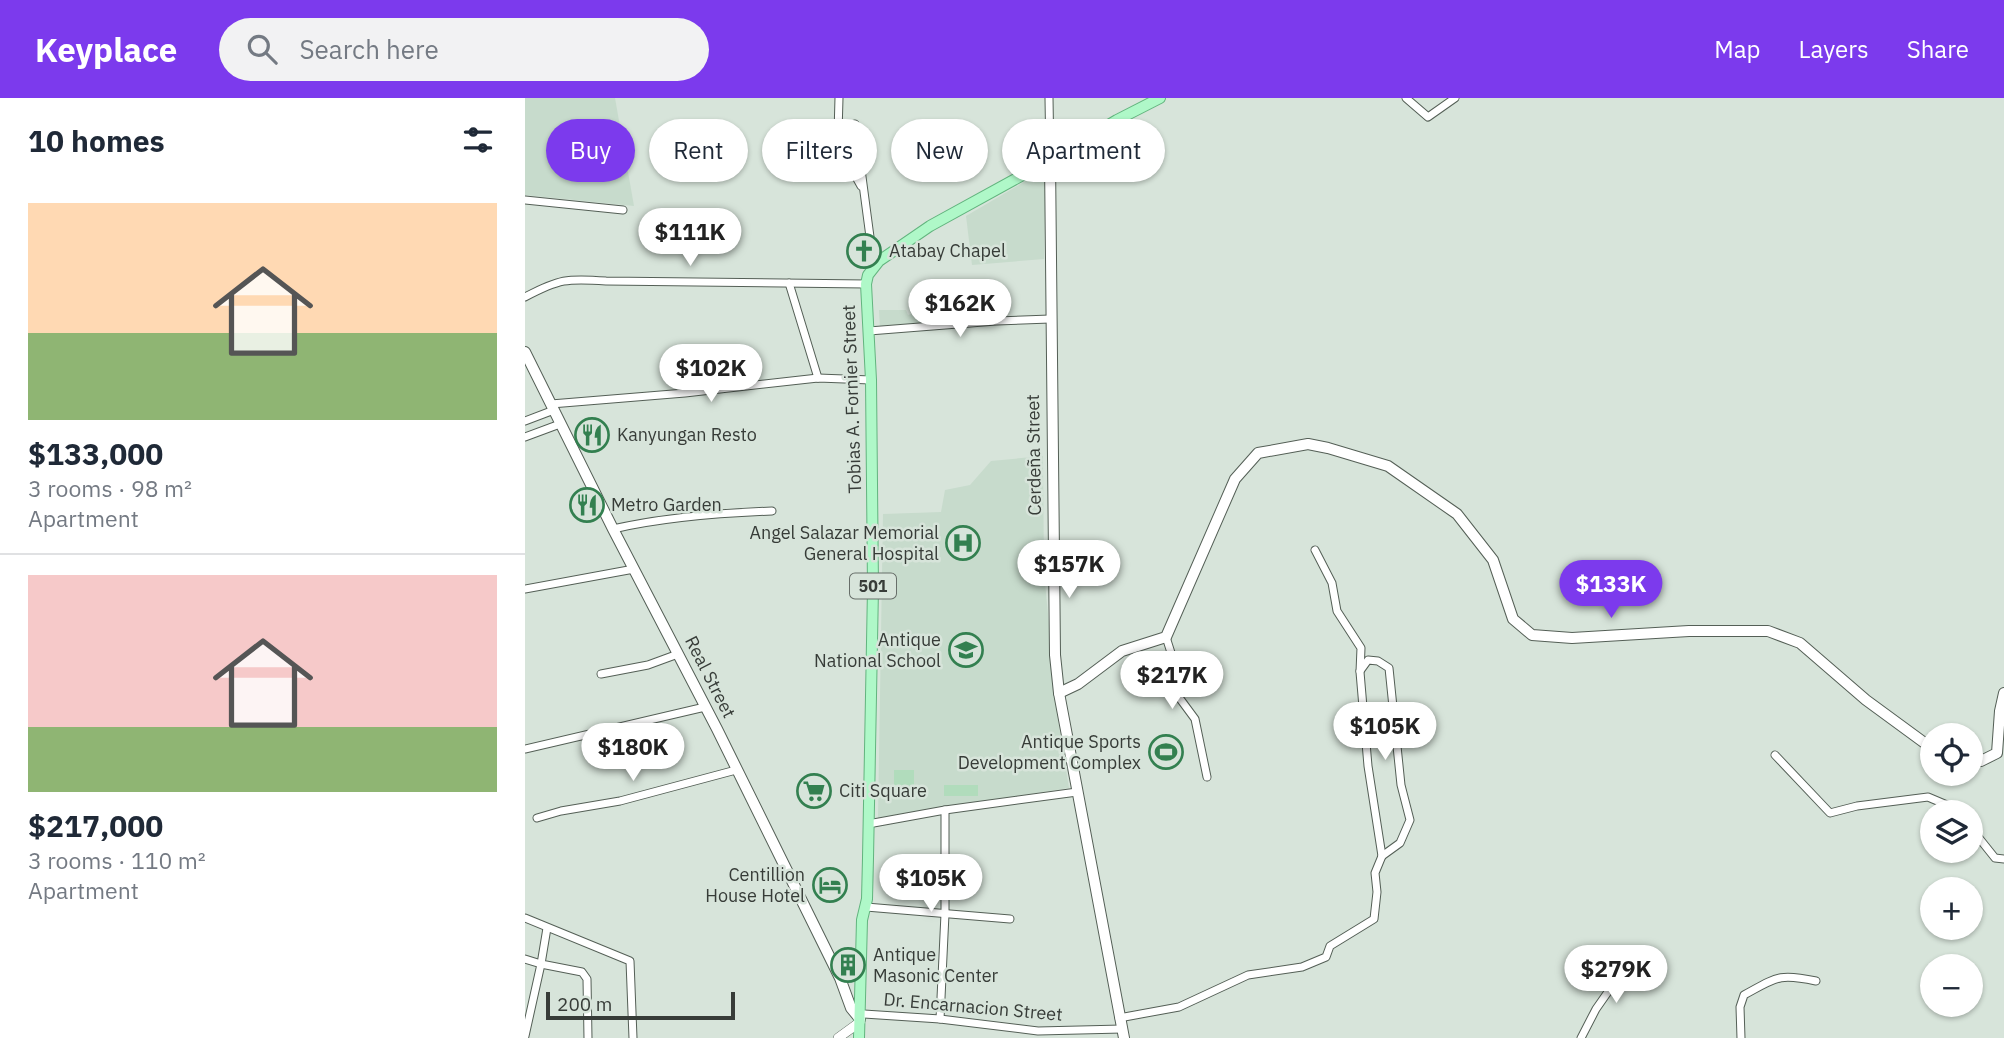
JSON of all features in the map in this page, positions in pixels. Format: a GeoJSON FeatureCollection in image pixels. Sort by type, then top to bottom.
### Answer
{"type":"FeatureCollection","features":[{"type":"Feature","properties":{"kind":"main road","name":"Tobias A. Fornier Street"},"geometry":{"type":"LineString","coordinates":[[1119,119],[1160,98]]}},
{"type":"Feature","properties":{"kind":"main road","name":"Tobias A. Fornier Street"},"geometry":{"type":"LineString","coordinates":[[863,1037],[861,1018],[868,918],[866,907],[873,588],[871,380],[866,284],[873,267],[887,254],[930,226],[1010,182]]}},
{"type":"Feature","properties":{"kind":"main road","name":"Cerdeña Street"},"geometry":{"type":"LineString","coordinates":[[1050,182],[1055,655],[1059,693],[1121,1028]]}},
{"type":"Feature","properties":{"kind":"main road","name":"Real Street"},"geometry":{"type":"LineString","coordinates":[[525,352],[840,978],[851,1008],[861,1018]]}},
{"type":"Feature","properties":{"kind":"main road"},"geometry":{"type":"LineString","coordinates":[[1059,693],[1078,684],[1122,651],[1166,637],[1235,479],[1258,453],[1308,444],[1388,467],[1457,514],[1493,560],[1513,619],[1532,635],[1572,638],[1689,631],[1768,631],[1800,643],[1866,700],[1920,740]]}},
{"type":"Feature","properties":{"kind":"main road"},"geometry":{"type":"LineString","coordinates":[[1983,761],[2001,756],[2000,712],[2004,693]]}},
{"type":"Feature","properties":{"kind":"main road"},"geometry":{"type":"LineString","coordinates":[[840,978],[863,989]]}},
{"type":"Feature","properties":{"kind":"street"},"geometry":{"type":"LineString","coordinates":[[839,98],[837,169],[856,177],[864,189]]}},
{"type":"Feature","properties":{"kind":"street"},"geometry":{"type":"LineString","coordinates":[[1049,98],[1049,119]]}},
{"type":"Feature","properties":{"kind":"street"},"geometry":{"type":"LineString","coordinates":[[1406,98],[1428,117],[1452,99]]}},
{"type":"Feature","properties":{"kind":"street"},"geometry":{"type":"LineString","coordinates":[[863,182],[873,267]]}},
{"type":"Feature","properties":{"kind":"street"},"geometry":{"type":"LineString","coordinates":[[525,200],[623,210]]}},
{"type":"Feature","properties":{"kind":"street"},"geometry":{"type":"LineString","coordinates":[[525,297],[551,283],[573,279],[866,284]]}},
{"type":"Feature","properties":{"kind":"street"},"geometry":{"type":"LineString","coordinates":[[789,283],[818,378]]}},
{"type":"Feature","properties":{"kind":"street"},"geometry":{"type":"LineString","coordinates":[[869,331],[1050,319]]}},
{"type":"Feature","properties":{"kind":"street"},"geometry":{"type":"LineString","coordinates":[[525,421],[552,407],[818,378],[871,380]]}},
{"type":"Feature","properties":{"kind":"street"},"geometry":{"type":"LineString","coordinates":[[525,437],[561,424]]}},
{"type":"Feature","properties":{"kind":"street"},"geometry":{"type":"LineString","coordinates":[[613,529],[643,522],[772,511]]}},
{"type":"Feature","properties":{"kind":"street"},"geometry":{"type":"LineString","coordinates":[[1315,550],[1332,583],[1337,611],[1360,648],[1360,671],[1369,766],[1382,856],[1400,843],[1411,820],[1401,785],[1389,668],[1378,661],[1368,660],[1360,671]]}},
{"type":"Feature","properties":{"kind":"street"},"geometry":{"type":"LineString","coordinates":[[525,589],[634,569]]}},
{"type":"Feature","properties":{"kind":"street"},"geometry":{"type":"LineString","coordinates":[[1166,637],[1173,659],[1178,696],[1195,719],[1207,777]]}},
{"type":"Feature","properties":{"kind":"street"},"geometry":{"type":"LineString","coordinates":[[601,674],[648,665],[678,654]]}},
{"type":"Feature","properties":{"kind":"street"},"geometry":{"type":"LineString","coordinates":[[525,749],[705,707]]}},
{"type":"Feature","properties":{"kind":"street"},"geometry":{"type":"LineString","coordinates":[[1775,755],[1830,813],[1857,806],[1928,797],[1935,800]]}},
{"type":"Feature","properties":{"kind":"street"},"geometry":{"type":"LineString","coordinates":[[537,818],[619,801],[736,770]]}},
{"type":"Feature","properties":{"kind":"street"},"geometry":{"type":"LineString","coordinates":[[868,824],[945,810],[1077,792]]}},
{"type":"Feature","properties":{"kind":"street"},"geometry":{"type":"LineString","coordinates":[[940,1019],[945,914],[945,810]]}},
{"type":"Feature","properties":{"kind":"street"},"geometry":{"type":"LineString","coordinates":[[1983,843],[1995,858],[2004,859]]}},
{"type":"Feature","properties":{"kind":"street","name":"Dr. Encarnacion Street"},"geometry":{"type":"LineString","coordinates":[[861,1018],[940,1019],[1038,1035],[1121,1028],[1178,1007],[1248,975],[1302,967],[1326,957],[1330,946],[1374,919],[1377,892],[1375,873],[1382,856]]}},
{"type":"Feature","properties":{"kind":"street"},"geometry":{"type":"LineString","coordinates":[[866,907],[1010,919]]}},
{"type":"Feature","properties":{"kind":"street"},"geometry":{"type":"LineString","coordinates":[[525,918],[630,961],[633,1038]]}},
{"type":"Feature","properties":{"kind":"street"},"geometry":{"type":"LineString","coordinates":[[525,1037],[547,928]]}},
{"type":"Feature","properties":{"kind":"street"},"geometry":{"type":"LineString","coordinates":[[525,959],[582,972],[587,979],[588,1038]]}},
{"type":"Feature","properties":{"kind":"street"},"geometry":{"type":"LineString","coordinates":[[1581,1038],[1596,1009],[1631,960]]}},
{"type":"Feature","properties":{"kind":"street"},"geometry":{"type":"LineString","coordinates":[[1741,1038],[1740,1007],[1744,995],[1777,977],[1792,976],[1816,981]]}},
{"type":"Feature","properties":{"kind":"street"},"geometry":{"type":"LineString","coordinates":[[838,1038],[861,1018]]}},
{"type":"Feature","properties":{"kind":"shaded area"},"geometry":{"type":"Polygon","coordinates":[[[525,98],[615,98],[619,119],[546,119],[546,182],[630,182],[634,206],[525,195],[525,98]]]}},
{"type":"Feature","properties":{"kind":"shaded area"},"geometry":{"type":"Polygon","coordinates":[[[1024,182],[1046,182],[1044,259],[972,265],[966,216],[1024,182]]]}},
{"type":"Feature","properties":{"kind":"shaded area"},"geometry":{"type":"Polygon","coordinates":[[[879,310],[906,310],[908,315],[914,313],[921,326],[880,329],[879,310]]]}},
{"type":"Feature","properties":{"kind":"shaded area","name":"Antique National School"},"geometry":{"type":"Polygon","coordinates":[[[1043,456],[1044,572],[1058,720],[1069,788],[878,818],[883,514],[941,512],[945,490],[970,485],[991,461],[1043,456]]]}},
{"type":"Feature","properties":{"kind":"green space","name":"Antique Sports Development Complex"},"geometry":{"type":"Polygon","coordinates":[[[1166,738],[1175,742],[1179,751],[1175,760],[1166,764],[1157,760],[1153,751],[1157,742],[1166,738]]]}},
{"type":"Feature","properties":{"kind":"green space"},"geometry":{"type":"Polygon","coordinates":[[[894,770],[914,770],[914,789],[894,789],[894,770]]]}},
{"type":"Feature","properties":{"kind":"green space"},"geometry":{"type":"Polygon","coordinates":[[[944,785],[978,785],[978,796],[944,796],[944,785]]]}},
{"type":"Feature","properties":{"kind":"place","name":"Atabay Chapel"},"geometry":{"type":"Point","coordinates":[864,251]}},
{"type":"Feature","properties":{"kind":"place","name":"Kanyungan Resto"},"geometry":{"type":"Point","coordinates":[592,435]}},
{"type":"Feature","properties":{"kind":"place","name":"Metro Garden"},"geometry":{"type":"Point","coordinates":[587,505]}},
{"type":"Feature","properties":{"kind":"place","name":"Angel Salazar Memorial General Hospital"},"geometry":{"type":"Point","coordinates":[963,543]}},
{"type":"Feature","properties":{"kind":"place","name":"Antique National School"},"geometry":{"type":"Point","coordinates":[966,650]}},
{"type":"Feature","properties":{"kind":"place","name":"Antique Sports Development Complex"},"geometry":{"type":"Point","coordinates":[1166,752]}},
{"type":"Feature","properties":{"kind":"place","name":"Citi Square"},"geometry":{"type":"Point","coordinates":[814,791]}},
{"type":"Feature","properties":{"kind":"place","name":"Centillion House Hotel"},"geometry":{"type":"Point","coordinates":[830,885]}},
{"type":"Feature","properties":{"kind":"place","name":"Antique Masonic Center"},"geometry":{"type":"Point","coordinates":[848,965]}}]}
